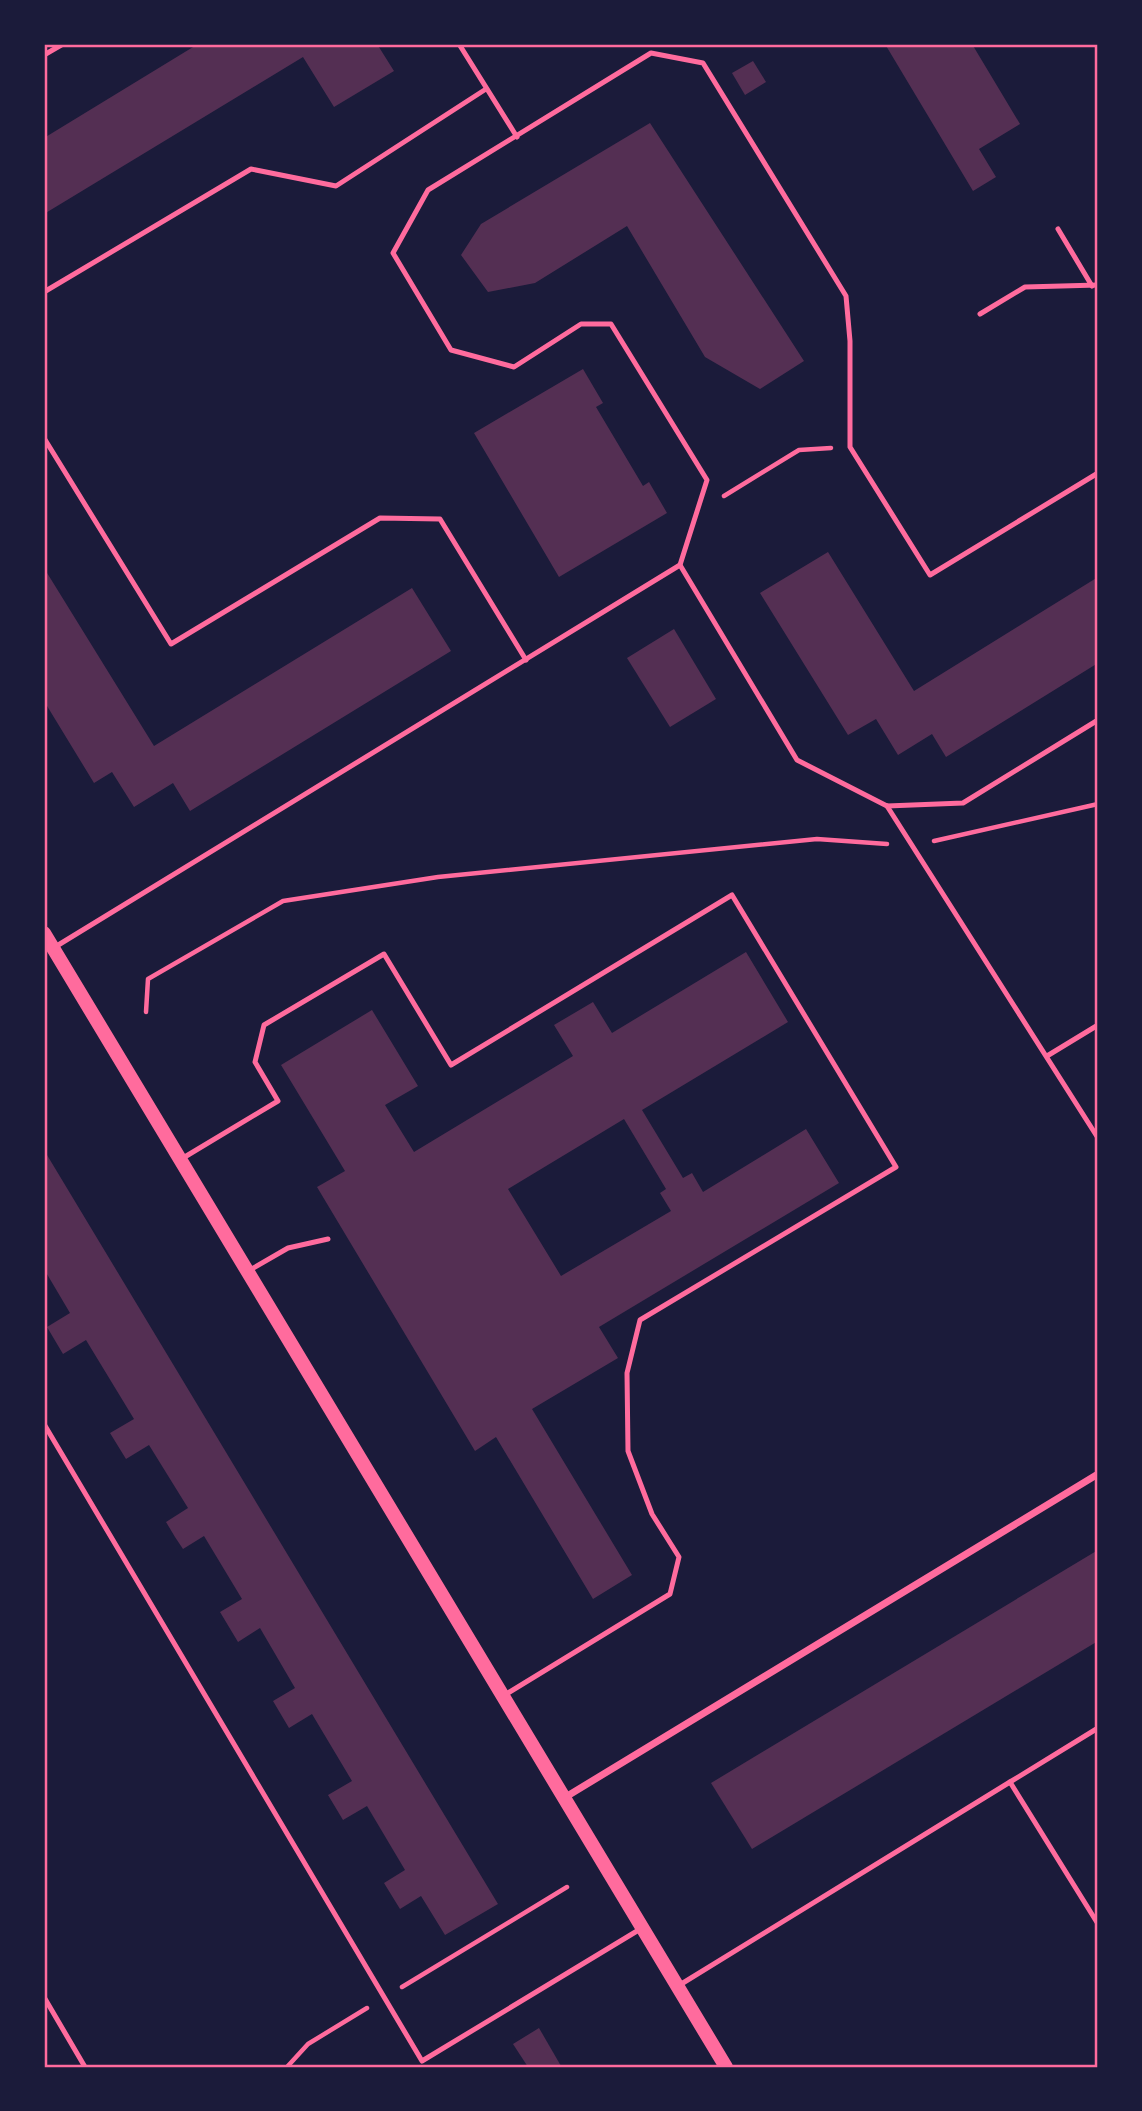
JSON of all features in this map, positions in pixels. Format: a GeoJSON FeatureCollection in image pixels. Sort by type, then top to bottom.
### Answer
{"type":"FeatureCollection","features":[{"type":"Feature","properties":{"kind":"main road"},"geometry":{"type":"LineString","coordinates":[[44,933],[726,2067]]}},
{"type":"Feature","properties":{"kind":"street"},"geometry":{"type":"LineString","coordinates":[[564,1798],[1098,1474]]}},
{"type":"Feature","properties":{"kind":"lane"},"geometry":{"type":"LineString","coordinates":[[44,55],[63,44]]}},
{"type":"Feature","properties":{"kind":"lane"},"geometry":{"type":"LineString","coordinates":[[458,44],[517,137]]}},
{"type":"Feature","properties":{"kind":"lane"},"geometry":{"type":"LineString","coordinates":[[53,949],[680,565],[708,480],[611,324],[581,324],[514,367],[451,350],[393,253],[428,190],[651,53],[703,63],[846,296],[850,341],[850,447],[930,575],[1098,473]]}},
{"type":"Feature","properties":{"kind":"lane"},"geometry":{"type":"LineString","coordinates":[[44,292],[250,169],[336,186],[486,89]]}},
{"type":"Feature","properties":{"kind":"lane"},"geometry":{"type":"LineString","coordinates":[[1058,229],[1095,285]]}},
{"type":"Feature","properties":{"kind":"lane"},"geometry":{"type":"LineString","coordinates":[[980,314],[1025,287],[1095,285]]}},
{"type":"Feature","properties":{"kind":"lane"},"geometry":{"type":"LineString","coordinates":[[44,438],[171,645],[380,518],[440,519],[526,660]]}},
{"type":"Feature","properties":{"kind":"lane"},"geometry":{"type":"LineString","coordinates":[[680,565],[797,760],[887,806],[963,803],[1098,720]]}},
{"type":"Feature","properties":{"kind":"lane"},"geometry":{"type":"LineString","coordinates":[[887,806],[1098,1138]]}},
{"type":"Feature","properties":{"kind":"lane"},"geometry":{"type":"LineString","coordinates":[[180,1159],[278,1101],[255,1062],[264,1026],[384,954],[451,1065],[732,895],[896,1167],[640,1320],[627,1373],[628,1451],[652,1514],[679,1557],[670,1594],[503,1696]]}},
{"type":"Feature","properties":{"kind":"lane"},"geometry":{"type":"LineString","coordinates":[[1047,1056],[1098,1025]]}},
{"type":"Feature","properties":{"kind":"lane"},"geometry":{"type":"LineString","coordinates":[[247,1271],[288,1248],[328,1239]]}},
{"type":"Feature","properties":{"kind":"lane"},"geometry":{"type":"LineString","coordinates":[[44,1424],[422,2061],[642,1928]]}},
{"type":"Feature","properties":{"kind":"lane"},"geometry":{"type":"LineString","coordinates":[[677,1986],[1098,1728]]}},
{"type":"Feature","properties":{"kind":"lane"},"geometry":{"type":"LineString","coordinates":[[1010,1782],[1098,1924]]}},
{"type":"Feature","properties":{"kind":"lane"},"geometry":{"type":"LineString","coordinates":[[44,1997],[85,2067]]}},
{"type":"Feature","properties":{"kind":"path"},"geometry":{"type":"LineString","coordinates":[[701,500],[719,499],[799,450],[850,447]]}},
{"type":"Feature","properties":{"kind":"path"},"geometry":{"type":"LineString","coordinates":[[146,1012],[148,979],[283,901],[438,877],[817,839],[913,846],[1098,804]]}},
{"type":"Feature","properties":{"kind":"path"},"geometry":{"type":"LineString","coordinates":[[287,2067],[308,2044],[567,1887]]}},
{"type":"Feature","properties":{"kind":"building"},"geometry":{"type":"Polygon","coordinates":[[[198,44],[377,44],[394,71],[334,107],[303,57],[44,214],[44,138],[198,44]]]}},
{"type":"Feature","properties":{"kind":"building"},"geometry":{"type":"Polygon","coordinates":[[[885,44],[972,44],[1020,124],[979,149],[996,177],[973,191],[885,44]]]}},
{"type":"Feature","properties":{"kind":"building"},"geometry":{"type":"Polygon","coordinates":[[[753,61],[766,82],[745,95],[732,73],[753,61]]]}},
{"type":"Feature","properties":{"kind":"building"},"geometry":{"type":"Polygon","coordinates":[[[650,123],[804,361],[760,389],[705,357],[627,226],[535,283],[488,292],[461,255],[481,224],[650,123]]]}},
{"type":"Feature","properties":{"kind":"building"},"geometry":{"type":"Polygon","coordinates":[[[583,369],[603,403],[596,407],[643,486],[649,482],[667,513],[559,577],[474,433],[583,369]]]}},
{"type":"Feature","properties":{"kind":"building"},"geometry":{"type":"Polygon","coordinates":[[[828,552],[914,691],[1098,577],[1098,663],[946,757],[932,734],[898,755],[876,719],[848,735],[760,593],[828,552]]]}},
{"type":"Feature","properties":{"kind":"building"},"geometry":{"type":"Polygon","coordinates":[[[44,568],[154,746],[412,588],[451,651],[190,811],[173,783],[134,807],[112,772],[94,783],[44,701],[44,568]]]}},
{"type":"Feature","properties":{"kind":"building"},"geometry":{"type":"Polygon","coordinates":[[[674,629],[716,699],[670,727],[627,658],[674,629]]]}},
{"type":"Feature","properties":{"kind":"building"},"geometry":{"type":"Polygon","coordinates":[[[746,952],[788,1022],[642,1110],[683,1178],[692,1173],[703,1192],[806,1129],[839,1183],[599,1327],[618,1358],[532,1409],[632,1575],[593,1599],[496,1437],[475,1451],[317,1187],[345,1171],[281,1065],[372,1010],[418,1086],[385,1105],[414,1152],[573,1056],[554,1025],[593,1002],[612,1033],[746,952]],[[624,1119],[508,1189],[561,1276],[671,1211],[660,1193],[666,1189],[624,1119]]]}},
{"type":"Feature","properties":{"kind":"building"},"geometry":{"type":"Polygon","coordinates":[[[44,1150],[498,1904],[445,1935],[421,1896],[400,1909],[384,1883],[405,1870],[367,1806],[343,1820],[328,1795],[352,1781],[312,1714],[289,1728],[273,1701],[295,1688],[260,1628],[238,1642],[220,1612],[242,1599],[204,1536],[183,1549],[175,1537],[166,1522],[188,1508],[149,1445],[126,1459],[110,1433],[134,1419],[86,1340],[63,1354],[47,1327],[70,1313],[44,1269],[44,1150]]]}},
{"type":"Feature","properties":{"kind":"building"},"geometry":{"type":"Polygon","coordinates":[[[1098,1550],[1098,1641],[752,1849],[711,1783],[1098,1550]]]}},
{"type":"Feature","properties":{"kind":"building"},"geometry":{"type":"Polygon","coordinates":[[[539,2028],[561,2066],[528,2067],[513,2044],[539,2028]]]}}]}
